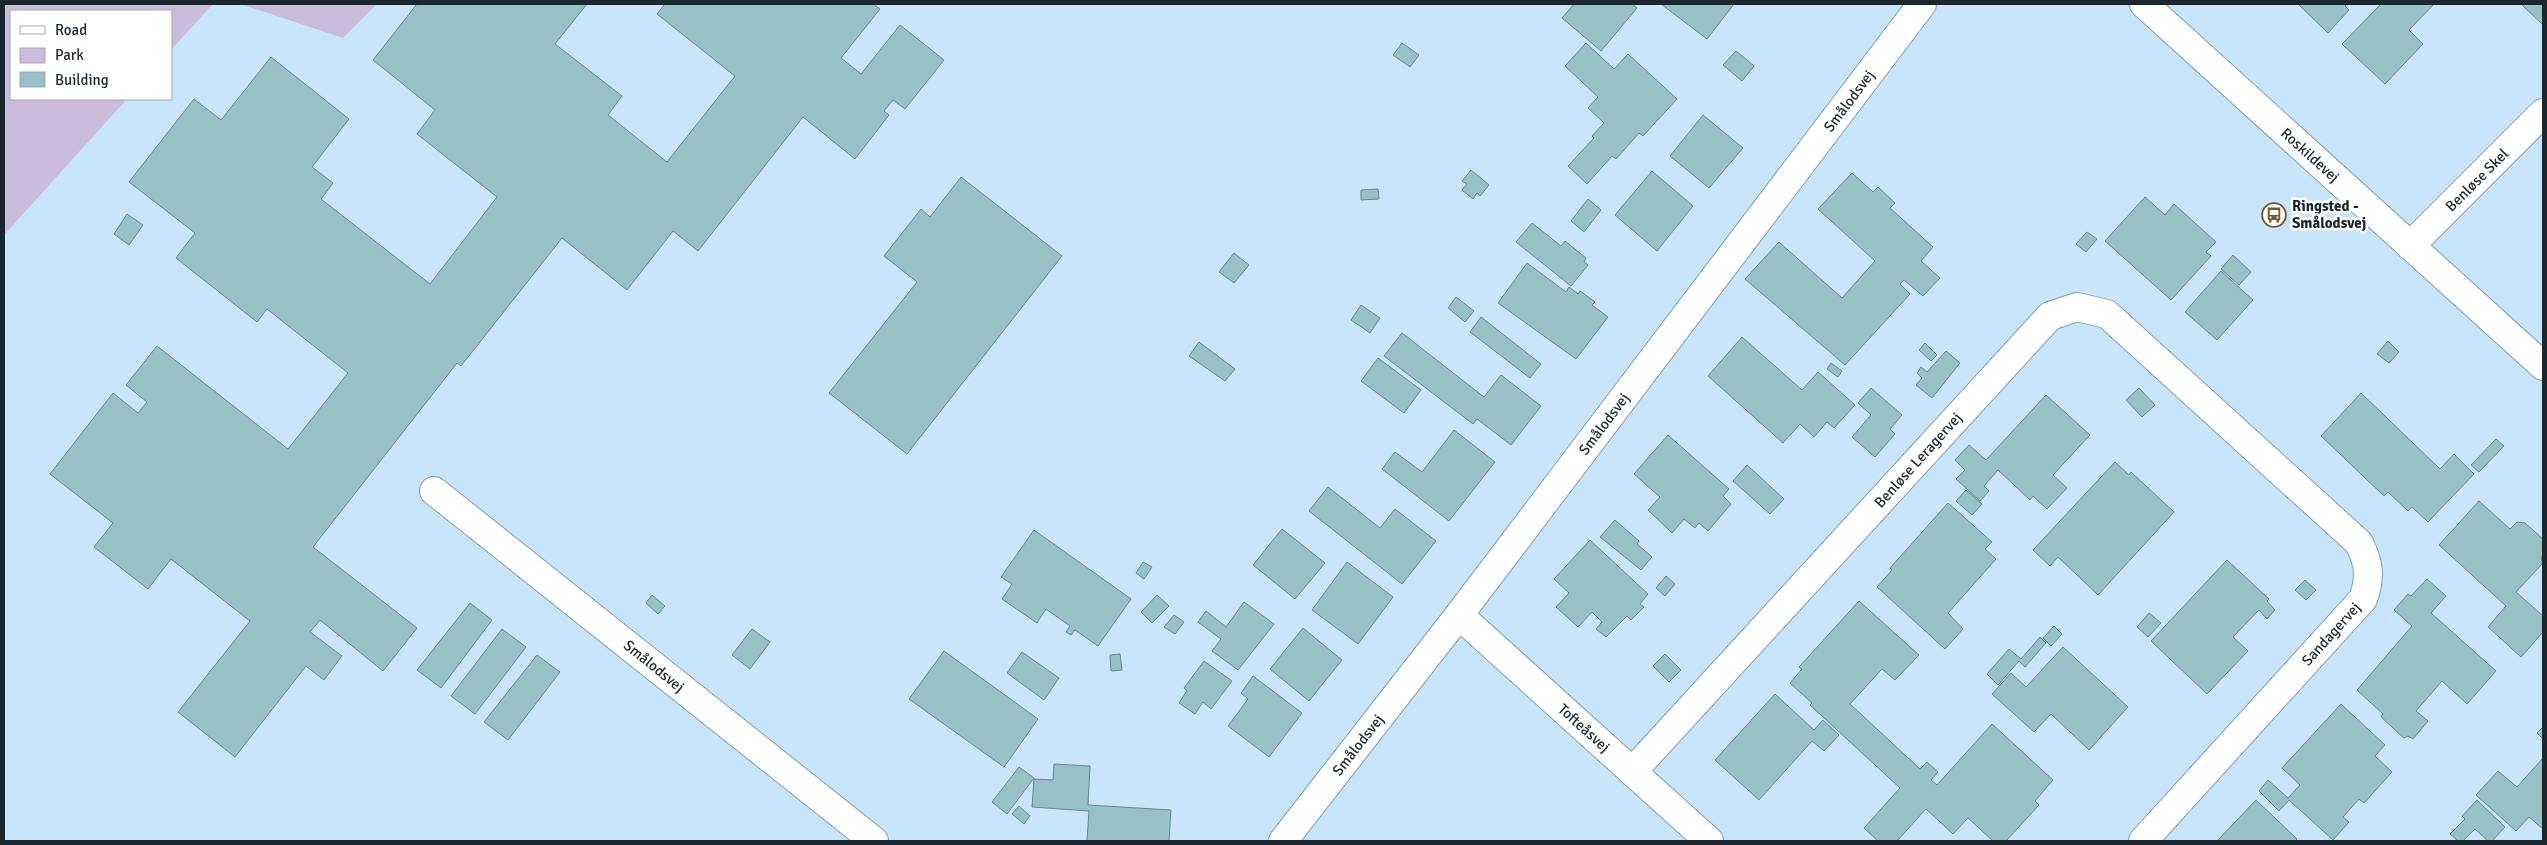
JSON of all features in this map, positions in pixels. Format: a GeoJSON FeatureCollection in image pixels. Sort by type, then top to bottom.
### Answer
{"type":"FeatureCollection","features":[{"type":"Feature","properties":{"kind":"street","name":"Smålodsvej"},"geometry":{"type":"LineString","coordinates":[[1283,841],[1458,615],[1922,4]]}},
{"type":"Feature","properties":{"kind":"street","name":"Roskildevej"},"geometry":{"type":"LineString","coordinates":[[2144,4],[2543,366]]}},
{"type":"Feature","properties":{"kind":"street","name":"Benløse Skel"},"geometry":{"type":"LineString","coordinates":[[2410,246],[2543,113]]}},
{"type":"Feature","properties":{"kind":"street","name":"Benløse Leragervej"},"geometry":{"type":"LineString","coordinates":[[1632,772],[2050,316],[2077,307],[2107,314],[2231,426]]}},
{"type":"Feature","properties":{"kind":"street","name":"Sandagervej"},"geometry":{"type":"LineString","coordinates":[[2143,841],[2363,599],[2368,583],[2369,568],[2359,543],[2231,426]]}},
{"type":"Feature","properties":{"kind":"street","name":"Smålodsvej"},"geometry":{"type":"LineString","coordinates":[[434,491],[874,841]]}},
{"type":"Feature","properties":{"kind":"street","name":"Tofteåsvej"},"geometry":{"type":"LineString","coordinates":[[1458,615],[1709,841]]}},
{"type":"Feature","properties":{"kind":"green space"},"geometry":{"type":"Polygon","coordinates":[[[4,4],[213,4],[172,49],[172,10],[10,10],[10,100],[126,100],[4,235],[4,4]]]}},
{"type":"Feature","properties":{"kind":"green space"},"geometry":{"type":"Polygon","coordinates":[[[240,4],[377,4],[343,38],[240,4]]]}},
{"type":"Feature","properties":{"kind":"building"},"geometry":{"type":"Polygon","coordinates":[[[417,4],[587,4],[555,44],[622,96],[608,115],[667,162],[735,76],[657,14],[665,4],[873,4],[880,9],[841,58],[861,74],[900,25],[944,60],[905,109],[893,100],[884,111],[889,115],[855,159],[803,117],[698,251],[673,231],[627,290],[562,238],[461,366],[457,363],[313,547],[417,628],[383,671],[320,620],[310,632],[342,656],[324,680],[306,666],[235,757],[178,712],[250,621],[171,559],[148,589],[94,547],[113,523],[50,474],[113,393],[138,413],[147,402],[126,385],[157,346],[288,449],[348,373],[267,309],[257,322],[176,258],[195,233],[129,182],[194,99],[221,120],[271,57],[349,119],[312,167],[333,183],[321,199],[430,284],[497,197],[417,134],[435,110],[373,60],[417,4]]]}},
{"type":"Feature","properties":{"kind":"building"},"geometry":{"type":"Polygon","coordinates":[[[1574,4],[1632,4],[1637,8],[1601,51],[1562,18],[1574,4]]]}},
{"type":"Feature","properties":{"kind":"building"},"geometry":{"type":"Polygon","coordinates":[[[1661,4],[1734,4],[1707,39],[1661,4]]]}},
{"type":"Feature","properties":{"kind":"building"},"geometry":{"type":"Polygon","coordinates":[[[2298,4],[2347,4],[2345,6],[2349,10],[2328,33],[2298,4]]]}},
{"type":"Feature","properties":{"kind":"building"},"geometry":{"type":"Polygon","coordinates":[[[2381,4],[2434,4],[2409,30],[2423,44],[2385,84],[2342,44],[2381,4]]]}},
{"type":"Feature","properties":{"kind":"building"},"geometry":{"type":"Polygon","coordinates":[[[2521,4],[2543,4],[2543,25],[2521,4]]]}},
{"type":"Feature","properties":{"kind":"building"},"geometry":{"type":"Polygon","coordinates":[[[1402,43],[1419,55],[1410,67],[1393,55],[1402,43]]]}},
{"type":"Feature","properties":{"kind":"building"},"geometry":{"type":"Polygon","coordinates":[[[1586,43],[1614,69],[1628,54],[1677,99],[1643,136],[1639,133],[1616,159],[1612,156],[1587,184],[1568,166],[1594,138],[1592,136],[1604,123],[1588,108],[1598,97],[1565,66],[1586,43]]]}},
{"type":"Feature","properties":{"kind":"building"},"geometry":{"type":"Polygon","coordinates":[[[1736,51],[1754,66],[1742,81],[1723,65],[1736,51]]]}},
{"type":"Feature","properties":{"kind":"building"},"geometry":{"type":"Polygon","coordinates":[[[1703,115],[1743,148],[1709,188],[1670,156],[1703,115]]]}},
{"type":"Feature","properties":{"kind":"building"},"geometry":{"type":"Polygon","coordinates":[[[1471,170],[1489,185],[1480,196],[1477,193],[1473,199],[1462,190],[1467,184],[1462,181],[1471,170]]]}},
{"type":"Feature","properties":{"kind":"building"},"geometry":{"type":"Polygon","coordinates":[[[1652,171],[1693,206],[1657,251],[1615,215],[1652,171]]]}},
{"type":"Feature","properties":{"kind":"building"},"geometry":{"type":"Polygon","coordinates":[[[1852,173],[1873,192],[1878,187],[1895,203],[1890,208],[1933,247],[1921,261],[1940,278],[1923,296],[1904,280],[1900,284],[1910,294],[1845,365],[1745,279],[1779,242],[1842,298],[1875,261],[1818,209],[1852,173]]]}},
{"type":"Feature","properties":{"kind":"building"},"geometry":{"type":"Polygon","coordinates":[[[961,177],[1062,256],[907,454],[829,393],[917,282],[884,256],[921,209],[930,217],[961,177]]]}},
{"type":"Feature","properties":{"kind":"building"},"geometry":{"type":"Polygon","coordinates":[[[1378,189],[1379,199],[1361,200],[1361,190],[1378,189]]]}},
{"type":"Feature","properties":{"kind":"building"},"geometry":{"type":"Polygon","coordinates":[[[2145,197],[2165,215],[2174,204],[2216,242],[2206,252],[2211,256],[2171,300],[2105,241],[2145,197]]]}},
{"type":"Feature","properties":{"kind":"building"},"geometry":{"type":"Polygon","coordinates":[[[1588,199],[1601,210],[1584,232],[1571,221],[1588,199]]]}},
{"type":"Feature","properties":{"kind":"building"},"geometry":{"type":"Polygon","coordinates":[[[127,214],[143,225],[129,245],[114,234],[127,214]]]}},
{"type":"Feature","properties":{"kind":"building"},"geometry":{"type":"Polygon","coordinates":[[[1532,223],[1561,246],[1565,241],[1586,258],[1584,262],[1588,265],[1571,286],[1516,242],[1532,223]]]}},
{"type":"Feature","properties":{"kind":"building"},"geometry":{"type":"Polygon","coordinates":[[[2087,232],[2097,239],[2086,252],[2076,244],[2087,232]]]}},
{"type":"Feature","properties":{"kind":"building"},"geometry":{"type":"Polygon","coordinates":[[[1234,253],[1249,265],[1234,283],[1219,272],[1234,253]]]}},
{"type":"Feature","properties":{"kind":"building"},"geometry":{"type":"Polygon","coordinates":[[[2233,255],[2251,272],[2239,285],[2221,269],[2233,255]]]}},
{"type":"Feature","properties":{"kind":"building"},"geometry":{"type":"Polygon","coordinates":[[[1527,263],[1566,292],[1569,287],[1578,294],[1580,291],[1595,302],[1592,305],[1608,317],[1576,359],[1498,303],[1527,263]]]}},
{"type":"Feature","properties":{"kind":"building"},"geometry":{"type":"Polygon","coordinates":[[[2221,271],[2253,300],[2217,340],[2185,312],[2221,271]]]}},
{"type":"Feature","properties":{"kind":"building"},"geometry":{"type":"Polygon","coordinates":[[[1456,297],[1474,311],[1465,322],[1448,308],[1456,297]]]}},
{"type":"Feature","properties":{"kind":"building"},"geometry":{"type":"Polygon","coordinates":[[[1361,305],[1380,318],[1370,333],[1351,320],[1361,305]]]}},
{"type":"Feature","properties":{"kind":"building"},"geometry":{"type":"Polygon","coordinates":[[[1481,317],[1541,364],[1530,378],[1470,332],[1481,317]]]}},
{"type":"Feature","properties":{"kind":"building"},"geometry":{"type":"Polygon","coordinates":[[[1402,333],[1484,397],[1501,375],[1541,406],[1511,445],[1477,419],[1473,424],[1384,356],[1402,333]]]}},
{"type":"Feature","properties":{"kind":"building"},"geometry":{"type":"Polygon","coordinates":[[[1742,337],[1802,390],[1818,372],[1855,405],[1834,428],[1827,422],[1814,437],[1800,424],[1783,443],[1708,376],[1742,337]]]}},
{"type":"Feature","properties":{"kind":"building"},"geometry":{"type":"Polygon","coordinates":[[[2388,341],[2399,352],[2389,363],[2377,354],[2388,341]]]}},
{"type":"Feature","properties":{"kind":"building"},"geometry":{"type":"Polygon","coordinates":[[[1199,342],[1235,369],[1225,381],[1189,356],[1199,342]]]}},
{"type":"Feature","properties":{"kind":"building"},"geometry":{"type":"Polygon","coordinates":[[[1925,343],[1937,355],[1931,361],[1919,350],[1925,343]]]}},
{"type":"Feature","properties":{"kind":"building"},"geometry":{"type":"Polygon","coordinates":[[[1946,351],[1960,363],[1932,398],[1916,385],[1922,378],[1917,373],[1921,367],[1927,372],[1946,351]]]}},
{"type":"Feature","properties":{"kind":"building"},"geometry":{"type":"Polygon","coordinates":[[[1378,358],[1421,390],[1404,413],[1361,381],[1378,358]]]}},
{"type":"Feature","properties":{"kind":"building"},"geometry":{"type":"Polygon","coordinates":[[[1831,363],[1842,371],[1838,377],[1827,369],[1831,363]]]}},
{"type":"Feature","properties":{"kind":"building"},"geometry":{"type":"Polygon","coordinates":[[[1871,388],[1902,415],[1890,429],[1895,434],[1875,457],[1852,437],[1871,415],[1858,403],[1871,388]]]}},
{"type":"Feature","properties":{"kind":"building"},"geometry":{"type":"Polygon","coordinates":[[[2139,388],[2155,405],[2142,417],[2126,400],[2139,388]]]}},
{"type":"Feature","properties":{"kind":"building"},"geometry":{"type":"Polygon","coordinates":[[[2361,393],[2440,469],[2454,454],[2474,474],[2428,522],[2412,507],[2408,511],[2388,492],[2384,496],[2321,436],[2361,393]]]}},
{"type":"Feature","properties":{"kind":"building"},"geometry":{"type":"Polygon","coordinates":[[[2046,395],[2090,435],[2053,475],[2067,488],[2047,509],[2033,496],[2030,500],[1998,470],[1984,486],[1989,491],[1980,501],[1956,479],[1965,470],[1955,460],[1969,445],[1986,460],[2046,395]]]}},
{"type":"Feature","properties":{"kind":"building"},"geometry":{"type":"Polygon","coordinates":[[[1454,430],[1495,462],[1449,521],[1382,469],[1395,452],[1422,472],[1454,430]]]}},
{"type":"Feature","properties":{"kind":"building"},"geometry":{"type":"Polygon","coordinates":[[[1668,435],[1729,489],[1723,496],[1731,504],[1708,531],[1699,523],[1695,528],[1684,519],[1672,533],[1648,510],[1660,497],[1634,474],[1668,435]]]}},
{"type":"Feature","properties":{"kind":"building"},"geometry":{"type":"Polygon","coordinates":[[[2496,439],[2504,446],[2479,472],[2471,465],[2496,439]]]}},
{"type":"Feature","properties":{"kind":"building"},"geometry":{"type":"Polygon","coordinates":[[[2115,462],[2129,475],[2131,472],[2174,512],[2098,595],[2058,557],[2050,566],[2033,550],[2115,462]]]}},
{"type":"Feature","properties":{"kind":"building"},"geometry":{"type":"Polygon","coordinates":[[[1747,465],[1784,499],[1770,514],[1733,481],[1747,465]]]}},
{"type":"Feature","properties":{"kind":"building"},"geometry":{"type":"Polygon","coordinates":[[[1328,487],[1380,528],[1395,509],[1436,541],[1402,584],[1309,511],[1328,487]]]}},
{"type":"Feature","properties":{"kind":"building"},"geometry":{"type":"Polygon","coordinates":[[[1966,490],[1982,504],[1972,515],[1956,501],[1966,490]]]}},
{"type":"Feature","properties":{"kind":"building"},"geometry":{"type":"Polygon","coordinates":[[[2479,501],[2510,529],[2517,522],[2525,523],[2543,539],[2543,555],[2541,558],[2543,563],[2516,592],[2543,616],[2543,632],[2521,657],[2488,627],[2506,606],[2439,545],[2479,501]]]}},
{"type":"Feature","properties":{"kind":"building"},"geometry":{"type":"Polygon","coordinates":[[[1948,503],[1992,542],[1985,549],[1996,559],[1948,613],[1963,629],[1945,649],[1877,587],[1892,570],[1890,568],[1948,503]]]}},
{"type":"Feature","properties":{"kind":"building"},"geometry":{"type":"Polygon","coordinates":[[[1615,520],[1639,541],[1637,544],[1652,557],[1641,570],[1600,537],[1615,520]]]}},
{"type":"Feature","properties":{"kind":"building"},"geometry":{"type":"Polygon","coordinates":[[[1282,529],[1325,563],[1295,599],[1253,565],[1282,529]]]}},
{"type":"Feature","properties":{"kind":"building"},"geometry":{"type":"Polygon","coordinates":[[[1034,530],[1131,599],[1098,646],[1075,630],[1071,635],[1066,632],[1070,626],[1046,609],[1037,623],[1002,599],[1012,584],[1001,577],[1034,530]]]}},
{"type":"Feature","properties":{"kind":"building"},"geometry":{"type":"Polygon","coordinates":[[[1590,540],[1648,594],[1640,604],[1644,607],[1631,620],[1627,616],[1606,637],[1596,629],[1602,622],[1592,612],[1578,627],[1556,607],[1569,593],[1554,579],[1590,540]]]}},
{"type":"Feature","properties":{"kind":"building"},"geometry":{"type":"Polygon","coordinates":[[[2227,560],[2269,599],[2267,601],[2275,610],[2267,619],[2259,610],[2233,637],[2248,651],[2207,694],[2151,641],[2227,560]]]}},
{"type":"Feature","properties":{"kind":"building"},"geometry":{"type":"Polygon","coordinates":[[[1143,562],[1152,567],[1144,579],[1136,573],[1143,562]]]}},
{"type":"Feature","properties":{"kind":"building"},"geometry":{"type":"Polygon","coordinates":[[[1347,562],[1393,597],[1358,644],[1312,610],[1347,562]]]}},
{"type":"Feature","properties":{"kind":"building"},"geometry":{"type":"Polygon","coordinates":[[[1666,576],[1675,584],[1665,596],[1656,588],[1666,576]]]}},
{"type":"Feature","properties":{"kind":"building"},"geometry":{"type":"Polygon","coordinates":[[[2427,579],[2446,596],[2431,613],[2496,671],[2467,704],[2442,681],[2416,711],[2428,721],[2413,739],[2408,736],[2404,738],[2381,717],[2383,714],[2357,690],[2412,626],[2394,610],[2408,594],[2411,596],[2427,579]]]}},
{"type":"Feature","properties":{"kind":"building"},"geometry":{"type":"Polygon","coordinates":[[[2305,580],[2316,590],[2306,600],[2295,590],[2305,580]]]}},
{"type":"Feature","properties":{"kind":"building"},"geometry":{"type":"Polygon","coordinates":[[[652,595],[665,606],[658,614],[646,603],[652,595]]]}},
{"type":"Feature","properties":{"kind":"building"},"geometry":{"type":"Polygon","coordinates":[[[1157,595],[1169,606],[1152,623],[1141,612],[1157,595]]]}},
{"type":"Feature","properties":{"kind":"building"},"geometry":{"type":"Polygon","coordinates":[[[1859,601],[1919,655],[1895,680],[1882,669],[1850,704],[1920,769],[1927,762],[1938,772],[1931,780],[1937,785],[1992,724],[2053,780],[2035,801],[2039,805],[2006,841],[1993,841],[1968,818],[1953,834],[1926,809],[1897,841],[1878,841],[1864,828],[1900,788],[1810,705],[1812,703],[1790,683],[1802,669],[1799,667],[1859,601]]]}},
{"type":"Feature","properties":{"kind":"building"},"geometry":{"type":"Polygon","coordinates":[[[1244,602],[1274,624],[1238,670],[1212,651],[1221,639],[1198,622],[1206,611],[1226,627],[1244,602]]]}},
{"type":"Feature","properties":{"kind":"building"},"geometry":{"type":"Polygon","coordinates":[[[470,603],[492,620],[441,688],[417,670],[470,603]]]}},
{"type":"Feature","properties":{"kind":"building"},"geometry":{"type":"Polygon","coordinates":[[[2149,613],[2161,623],[2148,637],[2137,627],[2149,613]]]}},
{"type":"Feature","properties":{"kind":"building"},"geometry":{"type":"Polygon","coordinates":[[[1174,615],[1184,622],[1175,634],[1164,627],[1174,615]]]}},
{"type":"Feature","properties":{"kind":"building"},"geometry":{"type":"Polygon","coordinates":[[[2054,626],[2062,634],[2051,646],[2043,638],[2054,626]]]}},
{"type":"Feature","properties":{"kind":"building"},"geometry":{"type":"Polygon","coordinates":[[[1303,628],[1342,660],[1309,701],[1270,669],[1303,628]]]}},
{"type":"Feature","properties":{"kind":"building"},"geometry":{"type":"Polygon","coordinates":[[[502,629],[526,647],[475,714],[451,696],[502,629]]]}},
{"type":"Feature","properties":{"kind":"building"},"geometry":{"type":"Polygon","coordinates":[[[752,629],[770,642],[750,669],[732,655],[752,629]]]}},
{"type":"Feature","properties":{"kind":"building"},"geometry":{"type":"Polygon","coordinates":[[[2040,637],[2046,643],[2025,667],[2019,661],[1998,685],[1987,674],[2009,649],[2021,659],[2040,637]]]}},
{"type":"Feature","properties":{"kind":"building"},"geometry":{"type":"Polygon","coordinates":[[[2063,647],[2128,707],[2089,750],[2051,714],[2034,732],[1992,694],[2011,673],[2026,687],[2063,647]]]}},
{"type":"Feature","properties":{"kind":"building"},"geometry":{"type":"Polygon","coordinates":[[[944,651],[1038,719],[1004,767],[909,699],[944,651]]]}},
{"type":"Feature","properties":{"kind":"building"},"geometry":{"type":"Polygon","coordinates":[[[1022,652],[1059,678],[1044,700],[1007,673],[1022,652]]]}},
{"type":"Feature","properties":{"kind":"building"},"geometry":{"type":"Polygon","coordinates":[[[1120,654],[1122,670],[1111,671],[1110,655],[1120,654]]]}},
{"type":"Feature","properties":{"kind":"building"},"geometry":{"type":"Polygon","coordinates":[[[1665,654],[1681,670],[1669,682],[1653,666],[1665,654]]]}},
{"type":"Feature","properties":{"kind":"building"},"geometry":{"type":"Polygon","coordinates":[[[537,655],[560,672],[508,740],[484,722],[537,655]]]}},
{"type":"Feature","properties":{"kind":"building"},"geometry":{"type":"Polygon","coordinates":[[[1204,661],[1232,681],[1211,709],[1203,702],[1195,714],[1179,703],[1187,691],[1184,688],[1204,661]]]}},
{"type":"Feature","properties":{"kind":"building"},"geometry":{"type":"Polygon","coordinates":[[[1253,676],[1302,713],[1269,757],[1228,726],[1248,699],[1241,693],[1253,676]]]}},
{"type":"Feature","properties":{"kind":"building"},"geometry":{"type":"Polygon","coordinates":[[[1775,694],[1814,730],[1823,720],[1839,735],[1824,751],[1812,741],[1759,800],[1715,760],[1775,694]]]}},
{"type":"Feature","properties":{"kind":"building"},"geometry":{"type":"Polygon","coordinates":[[[2341,704],[2385,745],[2375,756],[2392,772],[2364,803],[2359,799],[2343,817],[2349,822],[2333,840],[2289,800],[2279,811],[2259,791],[2268,780],[2288,798],[2300,785],[2282,768],[2341,704]]]}},
{"type":"Feature","properties":{"kind":"building"},"geometry":{"type":"Polygon","coordinates":[[[2543,727],[2543,739],[2537,733],[2543,727]]]}},
{"type":"Feature","properties":{"kind":"building"},"geometry":{"type":"Polygon","coordinates":[[[2543,758],[2543,829],[2529,817],[2516,831],[2476,795],[2498,771],[2517,787],[2543,758]]]}},
{"type":"Feature","properties":{"kind":"building"},"geometry":{"type":"Polygon","coordinates":[[[1054,764],[1090,766],[1088,805],[1171,810],[1169,841],[1087,841],[1089,811],[1032,807],[1034,779],[1053,780],[1054,764]]]}},
{"type":"Feature","properties":{"kind":"building"},"geometry":{"type":"Polygon","coordinates":[[[1019,767],[1034,778],[1007,814],[992,802],[1019,767]]]}},
{"type":"Feature","properties":{"kind":"building"},"geometry":{"type":"Polygon","coordinates":[[[2256,800],[2297,839],[2295,841],[2217,841],[2256,800]]]}},
{"type":"Feature","properties":{"kind":"building"},"geometry":{"type":"Polygon","coordinates":[[[2477,800],[2505,827],[2492,841],[2488,841],[2475,829],[2463,841],[2458,841],[2450,834],[2465,819],[2462,816],[2477,800]]]}},
{"type":"Feature","properties":{"kind":"building"},"geometry":{"type":"Polygon","coordinates":[[[1019,806],[1030,816],[1024,824],[1012,814],[1019,806]]]}},
{"type":"Feature","properties":{"kind":"place","name":"Ringsted - Smålodsvej"},"geometry":{"type":"Point","coordinates":[2274,215]}}]}
